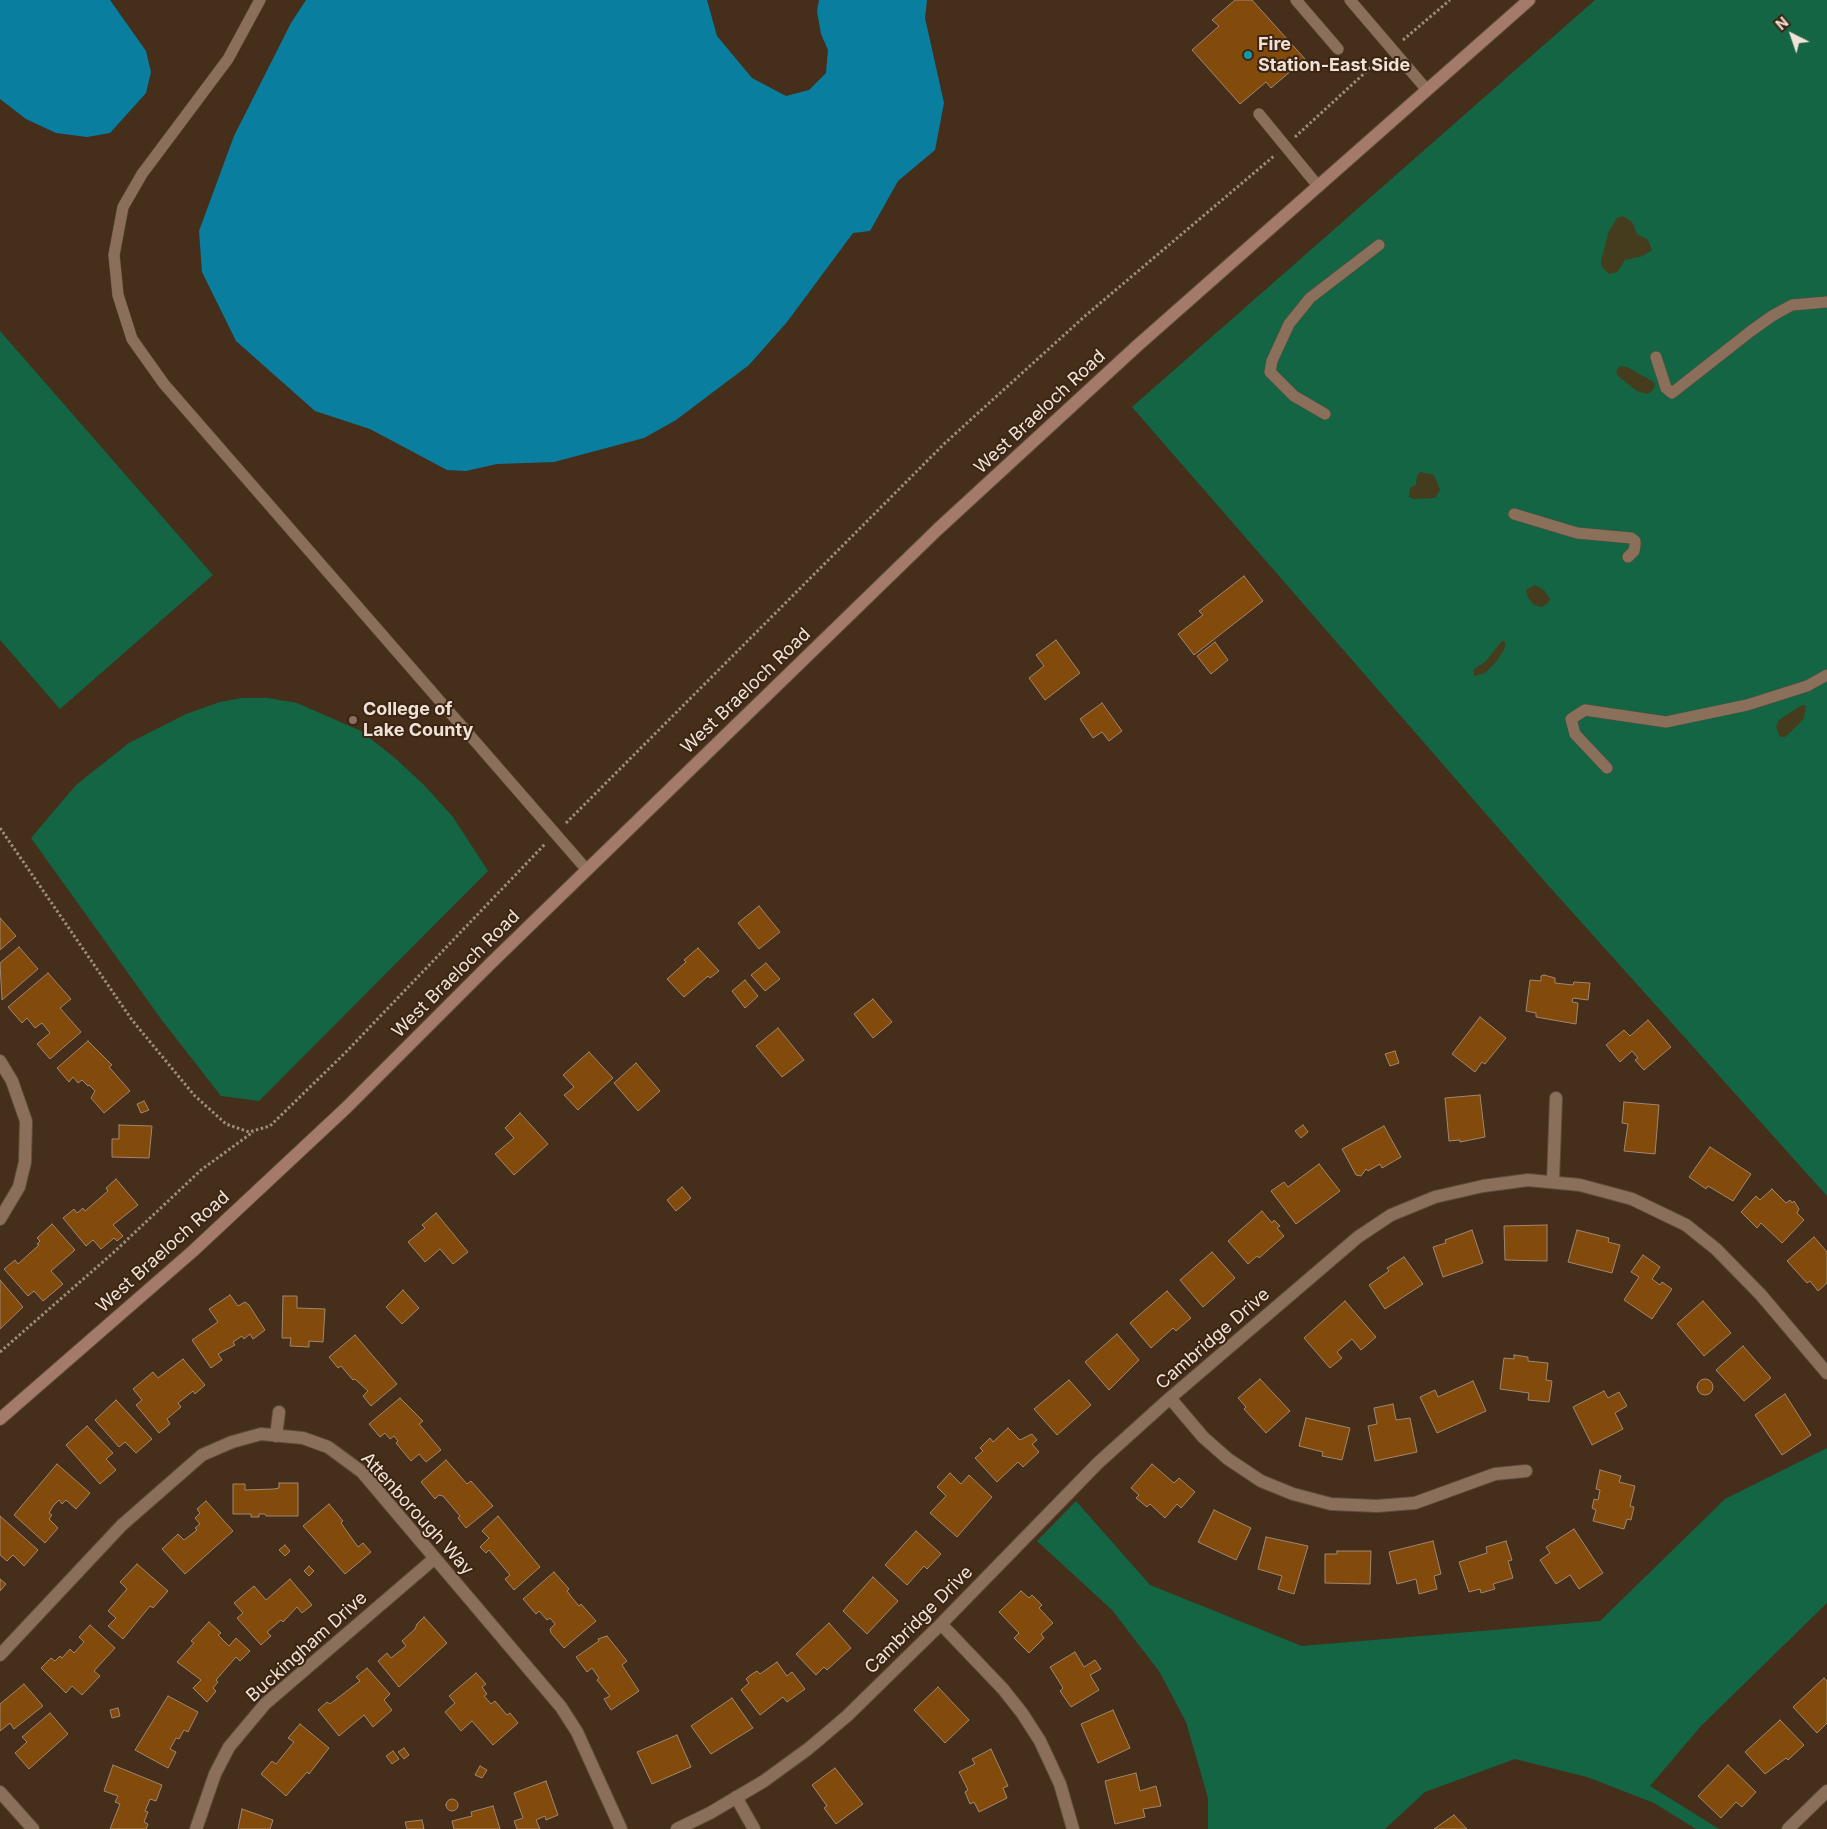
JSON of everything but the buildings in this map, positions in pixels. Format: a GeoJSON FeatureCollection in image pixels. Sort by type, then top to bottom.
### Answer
{"type":"FeatureCollection","features":[{"type":"Feature","properties":{"kind":"street","name":"West Braeloch Road"},"geometry":{"type":"LineString","coordinates":[[0,1419],[216,1230],[346,1108],[938,529],[1137,346],[1528,0]]}},
{"type":"Feature","properties":{"kind":"street"},"geometry":{"type":"LineString","coordinates":[[0,1061],[12,1081],[26,1122],[25,1162],[19,1187],[0,1219]]}},
{"type":"Feature","properties":{"kind":"street"},"geometry":{"type":"LineString","coordinates":[[1553,1182],[1556,1098]]}},
{"type":"Feature","properties":{"kind":"street","name":"Cambridge Drive"},"geometry":{"type":"LineString","coordinates":[[676,1829],[710,1813],[808,1749],[847,1716],[941,1624],[1098,1463],[1170,1398],[1358,1237],[1391,1215],[1435,1197],[1483,1186],[1528,1180],[1580,1185],[1632,1199],[1686,1225],[1716,1249],[1761,1295],[1827,1373]]}},
{"type":"Feature","properties":{"kind":"street"},"geometry":{"type":"LineString","coordinates":[[1170,1398],[1203,1437],[1228,1459],[1261,1481],[1293,1494],[1332,1504],[1377,1506],[1415,1503],[1495,1474],[1526,1471]]}},
{"type":"Feature","properties":{"kind":"street"},"geometry":{"type":"LineString","coordinates":[[276,1436],[279,1412]]}},
{"type":"Feature","properties":{"kind":"street","name":"Attenborough Way"},"geometry":{"type":"LineString","coordinates":[[0,1655],[122,1525],[202,1455],[232,1442],[261,1434],[303,1438],[328,1447],[362,1472],[561,1707],[577,1732],[621,1829]]}},
{"type":"Feature","properties":{"kind":"street","name":"Buckingham Drive"},"geometry":{"type":"LineString","coordinates":[[196,1829],[215,1774],[229,1747],[265,1704],[435,1558]]}},
{"type":"Feature","properties":{"kind":"street"},"geometry":{"type":"LineString","coordinates":[[941,1624],[1003,1689],[1022,1713],[1040,1741],[1060,1784],[1073,1829]]}},
{"type":"Feature","properties":{"kind":"street"},"geometry":{"type":"LineString","coordinates":[[1788,1829],[1827,1791]]}},
{"type":"Feature","properties":{"kind":"street"},"geometry":{"type":"LineString","coordinates":[[0,1792],[33,1829]]}},
{"type":"Feature","properties":{"kind":"street"},"geometry":{"type":"LineString","coordinates":[[736,1797],[754,1829]]}},
{"type":"Feature","properties":{"kind":"lane"},"geometry":{"type":"LineString","coordinates":[[260,0],[228,58],[142,174],[123,207],[114,255],[118,295],[132,339],[164,384],[588,870]]}},
{"type":"Feature","properties":{"kind":"lane"},"geometry":{"type":"LineString","coordinates":[[1296,0],[1338,49]]}},
{"type":"Feature","properties":{"kind":"lane"},"geometry":{"type":"LineString","coordinates":[[1350,0],[1427,90]]}},
{"type":"Feature","properties":{"kind":"lane"},"geometry":{"type":"LineString","coordinates":[[1259,114],[1318,186]]}},
{"type":"Feature","properties":{"kind":"lane"},"geometry":{"type":"LineString","coordinates":[[1325,414],[1294,396],[1270,372],[1272,361],[1289,324],[1310,298],[1379,245]]}},
{"type":"Feature","properties":{"kind":"lane"},"geometry":{"type":"LineString","coordinates":[[1656,357],[1666,388],[1672,393],[1750,330],[1792,305],[1827,302]]}},
{"type":"Feature","properties":{"kind":"lane"},"geometry":{"type":"LineString","coordinates":[[1514,514],[1577,533],[1631,538],[1635,541],[1635,545],[1634,551],[1628,557]]}},
{"type":"Feature","properties":{"kind":"lane"},"geometry":{"type":"LineString","coordinates":[[1607,768],[1576,734],[1571,719],[1584,710],[1666,722],[1747,705],[1807,686],[1827,675]]}},
{"type":"Feature","properties":{"kind":"path"},"geometry":{"type":"LineString","coordinates":[[0,828],[132,1020],[194,1095],[226,1124],[248,1132],[270,1126],[346,1052],[556,833],[603,788],[824,562],[945,443],[1085,316],[1285,146],[1391,49],[1450,0]]}},
{"type":"Feature","properties":{"kind":"path"},"geometry":{"type":"LineString","coordinates":[[0,1352],[114,1253],[200,1170],[255,1130]]}},
{"type":"Feature","properties":{"kind":"green space"},"geometry":{"type":"Polygon","coordinates":[[[1595,0],[1827,0],[1827,1196],[1547,884],[1132,407],[1595,0]]]}},
{"type":"Feature","properties":{"kind":"green space"},"geometry":{"type":"Polygon","coordinates":[[[0,331],[213,575],[60,709],[0,640],[0,331]]]}},
{"type":"Feature","properties":{"kind":"green space"},"geometry":{"type":"Polygon","coordinates":[[[242,698],[268,698],[297,703],[361,731],[396,759],[424,785],[453,817],[488,871],[259,1101],[221,1096],[161,1019],[31,838],[76,785],[129,743],[186,714],[220,702],[242,698]]]}},
{"type":"Feature","properties":{"kind":"green space"},"geometry":{"type":"Polygon","coordinates":[[[1827,1448],[1827,1603],[1701,1726],[1650,1786],[1719,1829],[1696,1829],[1654,1803],[1587,1777],[1515,1759],[1425,1792],[1385,1829],[1208,1829],[1208,1798],[1186,1722],[1159,1671],[1112,1610],[1037,1541],[1076,1501],[1150,1585],[1302,1646],[1600,1621],[1725,1499],[1827,1448]]]}},
{"type":"Feature","properties":{"kind":"sand"},"geometry":{"type":"Polygon","coordinates":[[[1623,216],[1632,222],[1637,234],[1648,240],[1652,250],[1643,256],[1625,260],[1617,272],[1609,274],[1601,266],[1601,261],[1609,231],[1617,218],[1623,216]]]}},
{"type":"Feature","properties":{"kind":"sand"},"geometry":{"type":"Polygon","coordinates":[[[1620,366],[1627,367],[1654,382],[1655,386],[1651,392],[1647,394],[1637,391],[1618,376],[1616,371],[1620,366]]]}},
{"type":"Feature","properties":{"kind":"sand"},"geometry":{"type":"Polygon","coordinates":[[[1420,472],[1434,475],[1440,490],[1435,498],[1414,499],[1409,497],[1410,488],[1416,485],[1417,476],[1420,472]]]}},
{"type":"Feature","properties":{"kind":"sand"},"geometry":{"type":"Polygon","coordinates":[[[1535,585],[1544,590],[1550,599],[1542,607],[1534,605],[1527,596],[1526,590],[1535,585]]]}},
{"type":"Feature","properties":{"kind":"sand"},"geometry":{"type":"Polygon","coordinates":[[[1504,641],[1506,644],[1504,650],[1496,662],[1485,673],[1474,676],[1474,669],[1486,661],[1501,642],[1504,641]]]}},
{"type":"Feature","properties":{"kind":"sand"},"geometry":{"type":"Polygon","coordinates":[[[1806,705],[1804,718],[1785,737],[1780,737],[1776,727],[1779,720],[1800,706],[1806,705]]]}},
{"type":"Feature","properties":{"kind":"water"},"geometry":{"type":"Polygon","coordinates":[[[0,0],[110,0],[146,51],[151,72],[146,93],[110,133],[87,137],[56,133],[26,119],[0,99],[0,0]]]}},
{"type":"Feature","properties":{"kind":"water"},"geometry":{"type":"Polygon","coordinates":[[[306,0],[707,0],[717,36],[752,78],[786,96],[809,90],[826,73],[828,50],[821,34],[817,11],[819,0],[927,0],[925,18],[944,103],[935,150],[898,181],[870,231],[853,233],[787,322],[749,365],[676,420],[644,438],[554,462],[497,464],[466,471],[447,470],[370,429],[315,411],[236,341],[202,272],[199,231],[234,136],[291,23],[306,0]]]}},
{"type":"Feature","properties":{"kind":"place","name":"Fire Station-East Side"},"geometry":{"type":"Point","coordinates":[1248,55]}},
{"type":"Feature","properties":{"kind":"place","name":"College of Lake County"},"geometry":{"type":"Point","coordinates":[353,720]}}]}
